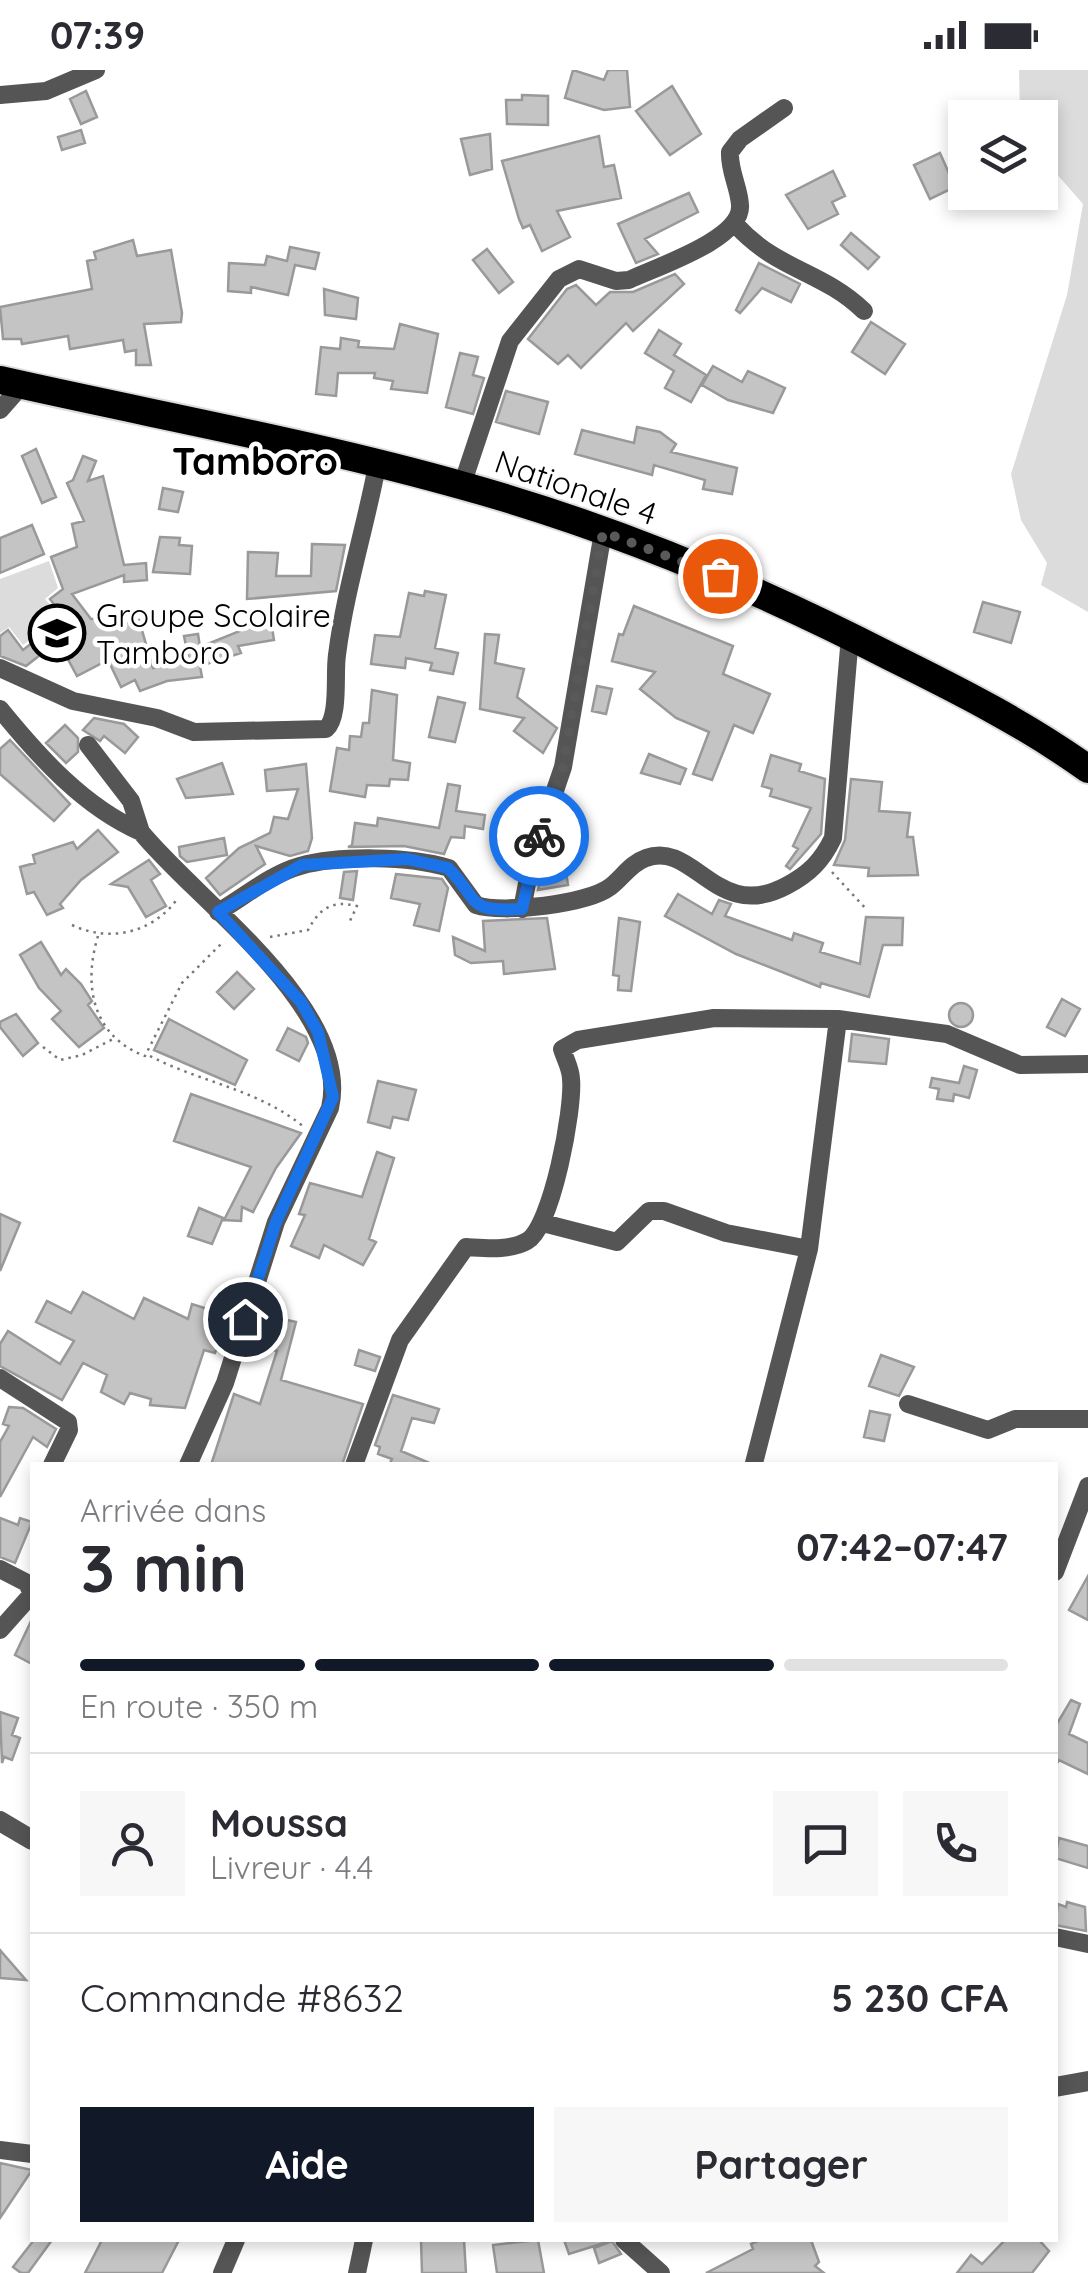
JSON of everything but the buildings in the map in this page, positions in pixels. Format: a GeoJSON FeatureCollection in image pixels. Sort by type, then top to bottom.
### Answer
{"type":"FeatureCollection","features":[{"type":"Feature","properties":{"kind":"highway","name":"Nationale 4"},"geometry":{"type":"LineString","coordinates":[[11,382],[462,485],[695,565],[969,696],[1088,769]]}},
{"type":"Feature","properties":{"kind":"street"},"geometry":{"type":"LineString","coordinates":[[0,95],[46,91],[96,70]]}},
{"type":"Feature","properties":{"kind":"street"},"geometry":{"type":"LineString","coordinates":[[462,485],[510,341],[559,279],[578,268],[616,281],[629,280],[723,236],[736,224],[741,209],[730,152],[740,139],[784,108]]}},
{"type":"Feature","properties":{"kind":"street"},"geometry":{"type":"LineString","coordinates":[[736,224],[787,268],[813,274],[864,311]]}},
{"type":"Feature","properties":{"kind":"street"},"geometry":{"type":"LineString","coordinates":[[0,410],[11,382]]}},
{"type":"Feature","properties":{"kind":"street"},"geometry":{"type":"LineString","coordinates":[[0,668],[73,701],[157,718],[194,732],[326,729],[333,721],[347,594],[377,466]]}},
{"type":"Feature","properties":{"kind":"street"},"geometry":{"type":"LineString","coordinates":[[522,909],[532,858],[563,767],[603,532]]}},
{"type":"Feature","properties":{"kind":"street"},"geometry":{"type":"LineString","coordinates":[[218,912],[302,865],[393,858],[448,868],[470,901],[482,907],[522,909],[595,894],[610,888],[644,858],[664,856],[681,860],[728,892],[750,897],[790,884],[823,859],[833,838],[850,636]]}},
{"type":"Feature","properties":{"kind":"street"},"geometry":{"type":"LineString","coordinates":[[0,709],[35,750],[96,807],[141,832],[185,882],[250,944],[301,1002],[318,1032],[333,1097],[276,1222],[225,1383],[189,1462]]}},
{"type":"Feature","properties":{"kind":"street"},"geometry":{"type":"LineString","coordinates":[[88,745],[131,801],[141,832]]}},
{"type":"Feature","properties":{"kind":"street"},"geometry":{"type":"LineString","coordinates":[[355,1462],[400,1340],[466,1248],[497,1249],[528,1241],[543,1223],[567,1126],[572,1078],[562,1049],[578,1040],[714,1018],[838,1019],[948,1034],[1020,1065],[1088,1064]]}},
{"type":"Feature","properties":{"kind":"street"},"geometry":{"type":"LineString","coordinates":[[754,1462],[809,1249],[838,1019]]}},
{"type":"Feature","properties":{"kind":"street"},"geometry":{"type":"LineString","coordinates":[[543,1223],[618,1242],[649,1211],[664,1211],[726,1233],[809,1249]]}},
{"type":"Feature","properties":{"kind":"street"},"geometry":{"type":"LineString","coordinates":[[0,1378],[68,1422],[69,1430],[53,1462]]}},
{"type":"Feature","properties":{"kind":"street"},"geometry":{"type":"LineString","coordinates":[[908,1404],[988,1430],[1014,1419],[1088,1419]]}},
{"type":"Feature","properties":{"kind":"street"},"geometry":{"type":"LineString","coordinates":[[1058,1564],[1088,1486]]}},
{"type":"Feature","properties":{"kind":"street"},"geometry":{"type":"LineString","coordinates":[[0,1569],[22,1579],[30,1591]]}},
{"type":"Feature","properties":{"kind":"street"},"geometry":{"type":"LineString","coordinates":[[0,1630],[30,1596]]}},
{"type":"Feature","properties":{"kind":"street"},"geometry":{"type":"LineString","coordinates":[[0,1821],[30,1839]]}},
{"type":"Feature","properties":{"kind":"street"},"geometry":{"type":"LineString","coordinates":[[1058,1938],[1088,1944]]}},
{"type":"Feature","properties":{"kind":"street"},"geometry":{"type":"LineString","coordinates":[[1058,2087],[1088,2082]]}},
{"type":"Feature","properties":{"kind":"street"},"geometry":{"type":"LineString","coordinates":[[0,2150],[30,2154]]}},
{"type":"Feature","properties":{"kind":"street"},"geometry":{"type":"LineString","coordinates":[[222,2273],[235,2242]]}},
{"type":"Feature","properties":{"kind":"street"},"geometry":{"type":"LineString","coordinates":[[358,2273],[364,2242]]}},
{"type":"Feature","properties":{"kind":"street"},"geometry":{"type":"LineString","coordinates":[[626,2242],[661,2273]]}},
{"type":"Feature","properties":{"kind":"path"},"geometry":{"type":"LineString","coordinates":[[823,859],[867,910]]}},
{"type":"Feature","properties":{"kind":"path"},"geometry":{"type":"LineString","coordinates":[[72,925],[98,936],[122,934],[152,922],[177,901],[185,882]]}},
{"type":"Feature","properties":{"kind":"path"},"geometry":{"type":"LineString","coordinates":[[250,944],[308,930],[326,906],[335,903],[357,906],[348,923]]}},
{"type":"Feature","properties":{"kind":"path"},"geometry":{"type":"LineString","coordinates":[[148,1055],[182,983],[234,929]]}},
{"type":"Feature","properties":{"kind":"path"},"geometry":{"type":"LineString","coordinates":[[98,936],[89,987],[97,1013],[114,1038],[188,1076],[258,1095],[308,1130],[309,1152]]}},
{"type":"Feature","properties":{"kind":"path"},"geometry":{"type":"LineString","coordinates":[[44,1047],[60,1060],[82,1056],[114,1038]]}},
{"type":"Feature","properties":{"kind":"shaded area"},"geometry":{"type":"Polygon","coordinates":[[[1019,70],[1088,70],[1088,612],[1041,585],[1047,563],[1021,520],[1011,474],[1067,295],[1083,204],[1058,176],[1058,100],[1020,100],[1019,70]]]}},
{"type":"Feature","properties":{"kind":"shaded area"},"geometry":{"type":"Polygon","coordinates":[[[49,561],[58,588],[45,599],[60,617],[23,645],[9,627],[0,633],[0,579],[49,561]]]}},
{"type":"Feature","properties":{"kind":"way so far"},"geometry":{"type":"LineString","coordinates":[[539,836],[563,767],[603,532],[720,576]]}},
{"type":"Feature","properties":{"kind":"place","name":"Groupe Scolaire Tamboro"},"geometry":{"type":"Point","coordinates":[57,633]}},
{"type":"Feature","properties":{"kind":"district","name":"Tamboro"},"geometry":{"type":"Point","coordinates":[255,461]}},
{"type":"Feature","properties":{"kind":"route"},"geometry":{"type":"LineString","coordinates":[[245,1319],[276,1222],[333,1097],[318,1032],[301,1002],[218,912],[302,865],[393,858],[423,860],[448,868],[476,905],[522,909],[539,836]]}}]}
